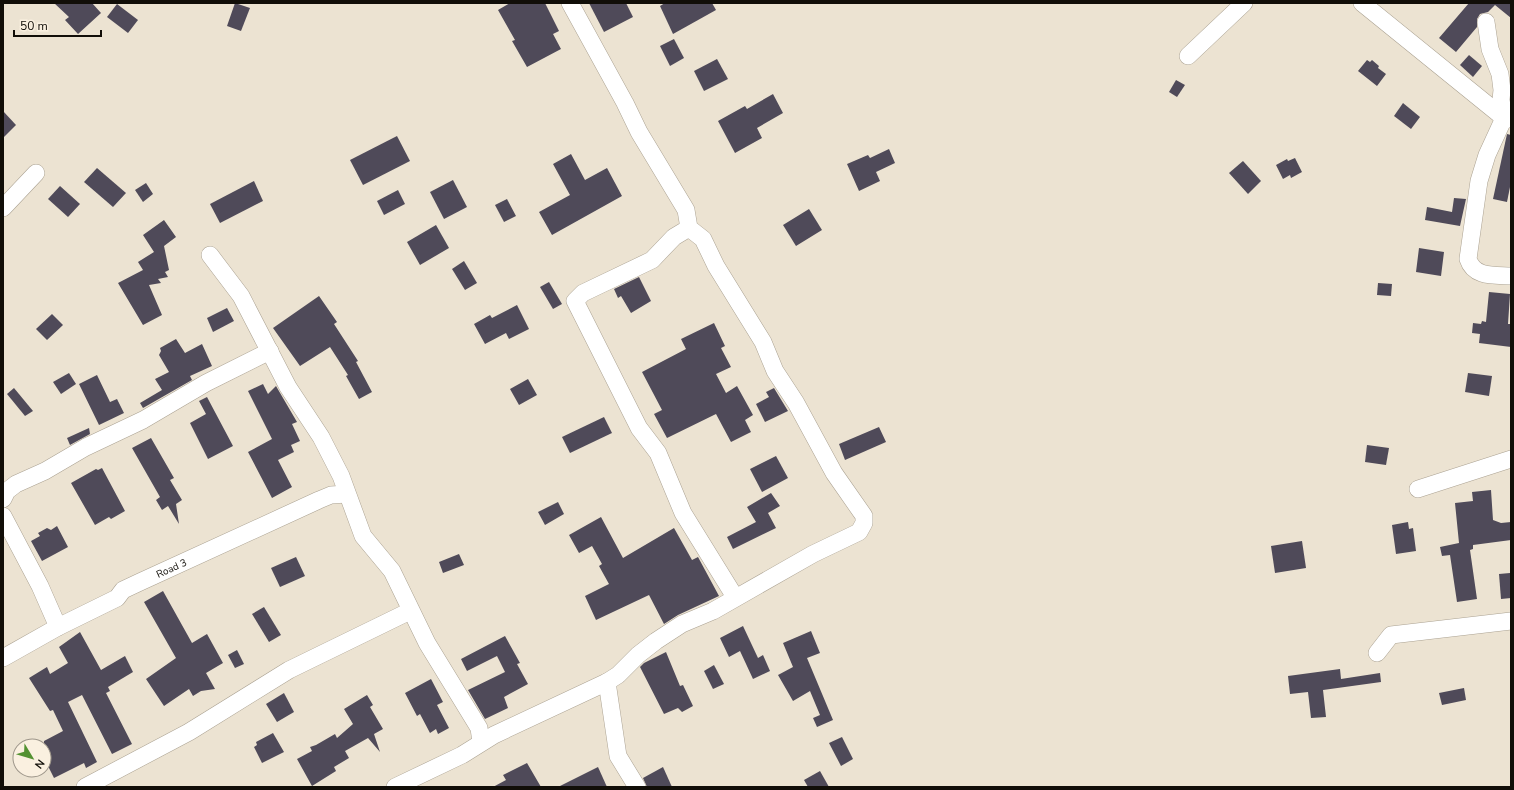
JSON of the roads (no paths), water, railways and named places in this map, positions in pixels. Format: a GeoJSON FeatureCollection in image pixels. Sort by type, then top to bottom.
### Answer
{"type":"FeatureCollection","features":[{"type":"Feature","properties":{"kind":"street"},"geometry":{"type":"LineString","coordinates":[[395,787],[462,755],[485,735],[607,682],[618,675],[638,655],[656,641],[682,624],[713,611],[735,597],[813,554],[859,532],[864,523],[864,516],[834,473],[796,403],[775,371],[763,342],[716,266],[703,239],[689,228],[686,210],[639,132],[625,103],[570,3]]}},
{"type":"Feature","properties":{"kind":"street"},"geometry":{"type":"LineString","coordinates":[[1188,56],[1244,3]]}},
{"type":"Feature","properties":{"kind":"street"},"geometry":{"type":"LineString","coordinates":[[1362,3],[1508,119]]}},
{"type":"Feature","properties":{"kind":"street"},"geometry":{"type":"LineString","coordinates":[[1486,22],[1490,49],[1500,74],[1502,90],[1501,100],[1508,119]]}},
{"type":"Feature","properties":{"kind":"street"},"geometry":{"type":"LineString","coordinates":[[1508,119],[1487,155],[1479,180],[1468,259],[1472,268],[1477,272],[1511,276]]}},
{"type":"Feature","properties":{"kind":"street"},"geometry":{"type":"LineString","coordinates":[[3,208],[36,173]]}},
{"type":"Feature","properties":{"kind":"street"},"geometry":{"type":"LineString","coordinates":[[689,228],[674,237],[652,260],[583,293],[575,301],[639,428],[658,453],[683,513],[735,597]]}},
{"type":"Feature","properties":{"kind":"street"},"geometry":{"type":"LineString","coordinates":[[210,255],[241,296],[288,387],[321,437],[341,476],[364,536],[392,571],[427,644],[485,735]]}},
{"type":"Feature","properties":{"kind":"street"},"geometry":{"type":"LineString","coordinates":[[3,499],[7,491],[16,484],[45,471],[86,446],[143,420],[206,383],[270,351]]}},
{"type":"Feature","properties":{"kind":"street"},"geometry":{"type":"LineString","coordinates":[[1418,488],[1511,459]]}},
{"type":"Feature","properties":{"kind":"street","name":"Road 3"},"geometry":{"type":"LineString","coordinates":[[3,658],[58,627],[117,598],[123,590],[158,573],[319,500],[331,495],[347,494]]}},
{"type":"Feature","properties":{"kind":"street"},"geometry":{"type":"LineString","coordinates":[[3,516],[40,586],[58,627]]}},
{"type":"Feature","properties":{"kind":"street"},"geometry":{"type":"LineString","coordinates":[[85,787],[189,732],[289,670],[410,611]]}},
{"type":"Feature","properties":{"kind":"street"},"geometry":{"type":"LineString","coordinates":[[1377,653],[1391,635],[1511,620]]}},
{"type":"Feature","properties":{"kind":"street"},"geometry":{"type":"LineString","coordinates":[[607,682],[618,756],[637,787]]}}]}
